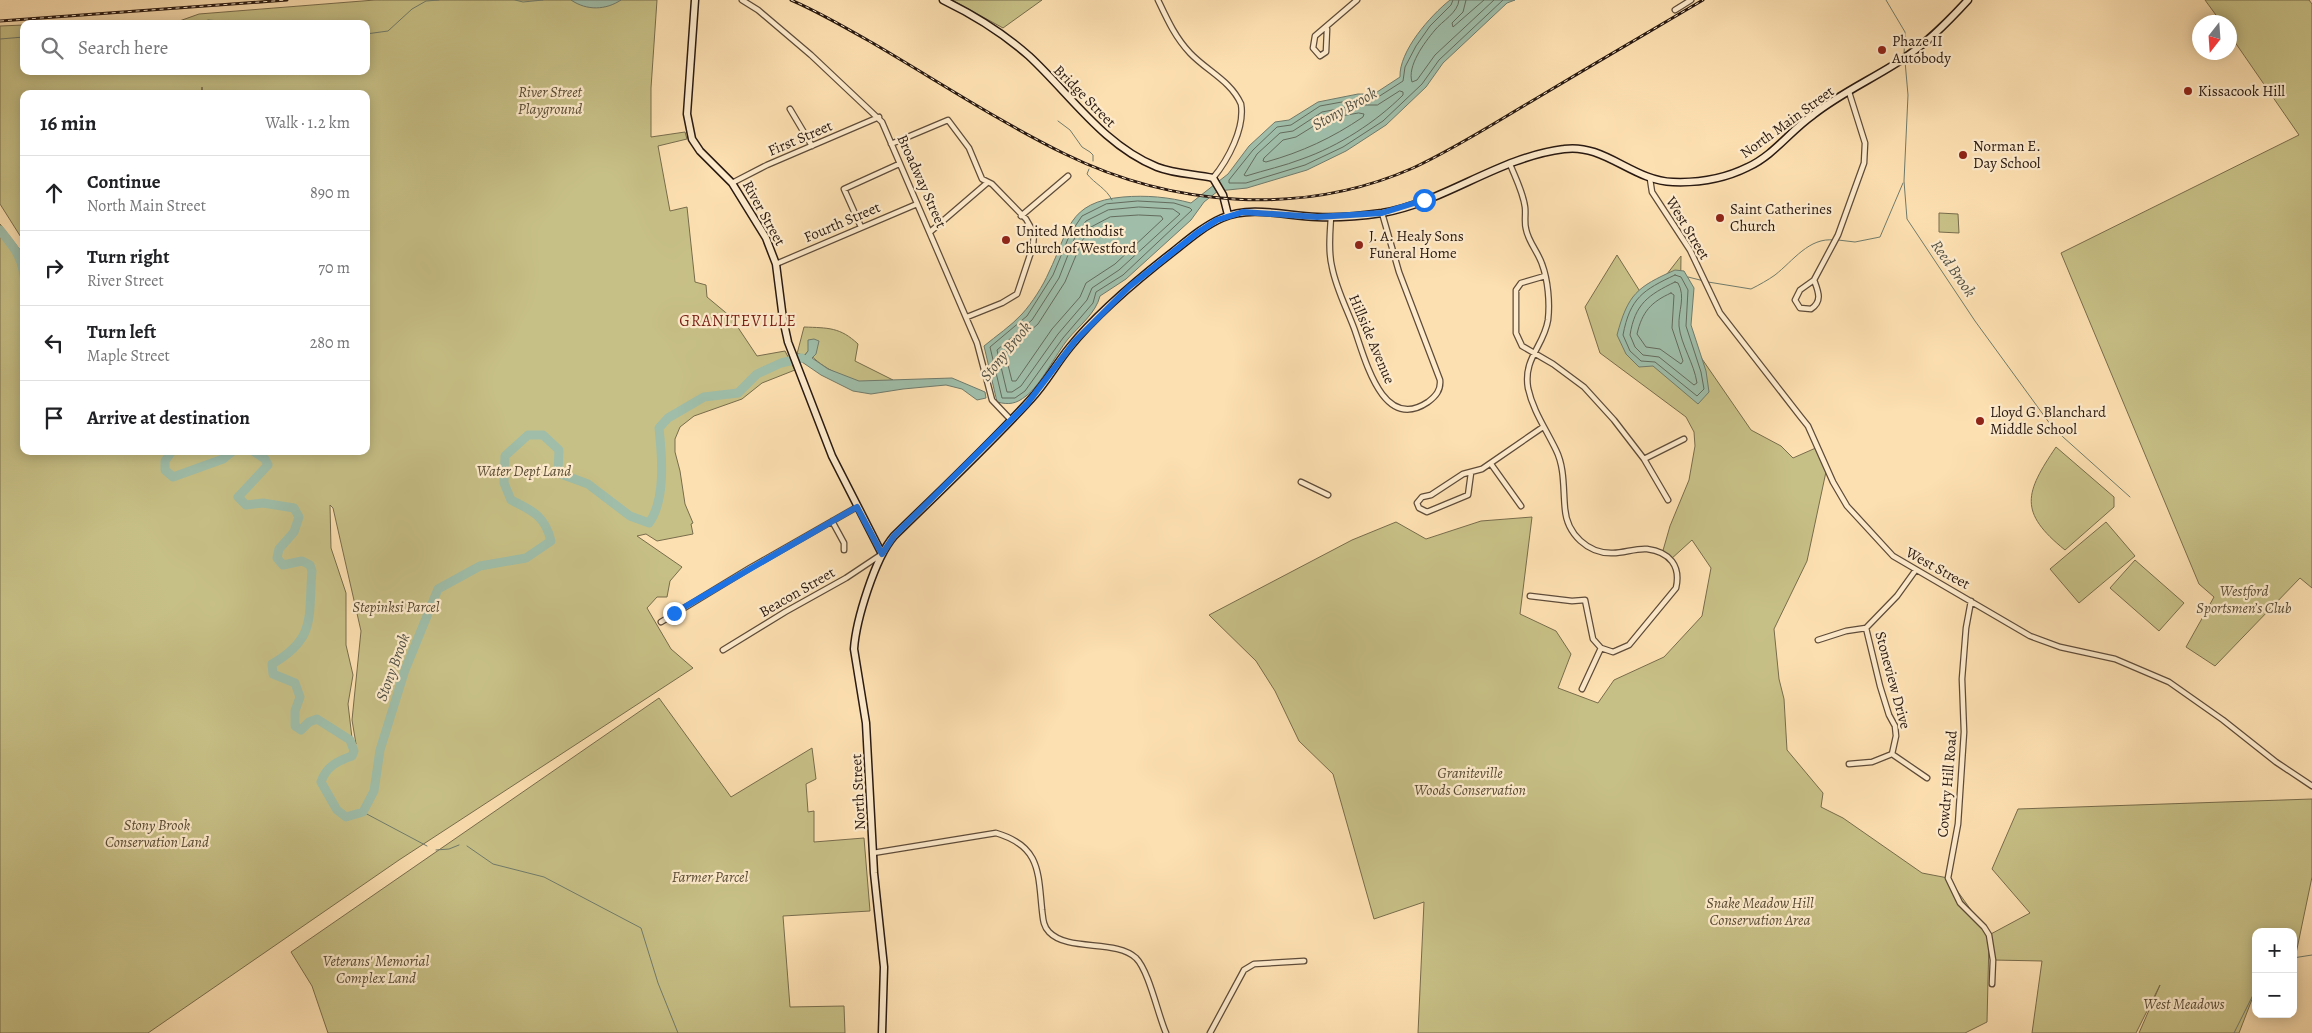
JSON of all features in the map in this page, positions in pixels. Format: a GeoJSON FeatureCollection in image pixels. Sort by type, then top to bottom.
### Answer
{"type":"FeatureCollection","features":[{"type":"Feature","properties":{"kind":"main road","name":"River Street"},"geometry":{"type":"LineString","coordinates":[[695,0],[688,124],[692,139],[700,151],[732,183],[758,223],[776,264],[784,327],[793,353],[832,456],[882,554]]}},
{"type":"Feature","properties":{"kind":"main road","name":"Bridge Street"},"geometry":{"type":"LineString","coordinates":[[943,0],[986,24],[1023,52],[1094,124],[1120,144],[1156,166],[1215,180]]}},
{"type":"Feature","properties":{"kind":"main road","name":"North Main Street"},"geometry":{"type":"LineString","coordinates":[[882,554],[894,536],[1042,387],[1075,341],[1129,287],[1197,233],[1228,215],[1249,212],[1330,217],[1382,213],[1424,200],[1484,172],[1538,154],[1578,148],[1591,150],[1650,179],[1672,182],[1704,181],[1744,169],[1766,157],[1811,116],[1908,55],[1936,33],[1968,0]]}},
{"type":"Feature","properties":{"kind":"main road"},"geometry":{"type":"LineString","coordinates":[[1215,180],[1222,193],[1228,215]]}},
{"type":"Feature","properties":{"kind":"main road","name":"North Street"},"geometry":{"type":"LineString","coordinates":[[882,554],[859,623],[854,649],[866,723],[873,853],[884,977],[882,1033]]}},
{"type":"Feature","properties":{"kind":"street","name":"Broadway Street"},"geometry":{"type":"LineString","coordinates":[[742,0],[776,24],[879,117],[967,317],[979,348],[992,400],[1011,420]]}},
{"type":"Feature","properties":{"kind":"street"},"geometry":{"type":"LineString","coordinates":[[1158,0],[1170,26],[1185,48],[1220,78],[1242,104],[1238,132],[1215,180]]}},
{"type":"Feature","properties":{"kind":"street"},"geometry":{"type":"LineString","coordinates":[[1326,29],[1326,52],[1320,56],[1315,52],[1313,44],[1316,36],[1357,0]]}},
{"type":"Feature","properties":{"kind":"street"},"geometry":{"type":"LineString","coordinates":[[1675,10],[1691,0]]}},
{"type":"Feature","properties":{"kind":"street"},"geometry":{"type":"LineString","coordinates":[[1814,280],[1819,297],[1818,302],[1811,308],[1800,308],[1795,300],[1798,292],[1814,280],[1841,228],[1864,163],[1865,143],[1849,92]]}},
{"type":"Feature","properties":{"kind":"street"},"geometry":{"type":"LineString","coordinates":[[790,109],[812,146]]}},
{"type":"Feature","properties":{"kind":"street","name":"First Street"},"geometry":{"type":"LineString","coordinates":[[732,183],[879,117]]}},
{"type":"Feature","properties":{"kind":"street"},"geometry":{"type":"LineString","coordinates":[[892,144],[948,120],[968,148],[982,179],[992,184],[1026,219],[1032,228],[1034,238],[1019,291],[1002,303],[967,317]]}},
{"type":"Feature","properties":{"kind":"street"},"geometry":{"type":"LineString","coordinates":[[861,226],[844,189],[899,164]]}},
{"type":"Feature","properties":{"kind":"street"},"geometry":{"type":"LineString","coordinates":[[1510,164],[1525,206],[1526,230],[1542,264],[1548,319],[1540,341],[1532,353],[1527,376],[1528,388],[1543,427],[1556,450],[1561,465],[1567,522],[1581,542],[1603,552],[1646,549],[1662,554],[1677,567],[1678,577],[1676,588],[1629,645],[1613,652],[1601,648],[1593,639],[1585,600],[1572,601],[1530,596]]}},
{"type":"Feature","properties":{"kind":"street"},"geometry":{"type":"LineString","coordinates":[[1021,216],[1068,176]]}},
{"type":"Feature","properties":{"kind":"street","name":"West Street"},"geometry":{"type":"LineString","coordinates":[[1650,179],[1652,192],[1690,250],[1711,299],[1808,426],[1833,482],[1847,506],[1884,548],[1915,571],[1971,601],[2022,632],[2044,642],[2115,659],[2168,682],[2223,720],[2276,762],[2312,786]]}},
{"type":"Feature","properties":{"kind":"street"},"geometry":{"type":"LineString","coordinates":[[930,232],[987,183]]}},
{"type":"Feature","properties":{"kind":"street","name":"Fourth Street"},"geometry":{"type":"LineString","coordinates":[[776,264],[861,226],[917,204]]}},
{"type":"Feature","properties":{"kind":"street","name":"Hillside Avenue"},"geometry":{"type":"LineString","coordinates":[[1330,217],[1332,267],[1340,296],[1368,368],[1374,382],[1385,398],[1399,408],[1411,410],[1422,406],[1434,398],[1440,390],[1440,380],[1399,272],[1382,213]]}},
{"type":"Feature","properties":{"kind":"street"},"geometry":{"type":"LineString","coordinates":[[1544,276],[1521,283],[1516,290],[1514,317],[1516,333],[1522,346],[1553,364],[1584,387],[1614,420],[1644,459],[1668,500]]}},
{"type":"Feature","properties":{"kind":"street"},"geometry":{"type":"LineString","coordinates":[[1471,473],[1468,494],[1427,512],[1419,508],[1417,503],[1422,497],[1431,495],[1463,474],[1471,473],[1491,464],[1543,427]]}},
{"type":"Feature","properties":{"kind":"street"},"geometry":{"type":"LineString","coordinates":[[1644,459],[1684,439]]}},
{"type":"Feature","properties":{"kind":"street"},"geometry":{"type":"LineString","coordinates":[[1491,464],[1521,506]]}},
{"type":"Feature","properties":{"kind":"street"},"geometry":{"type":"LineString","coordinates":[[1301,482],[1328,495]]}},
{"type":"Feature","properties":{"kind":"street"},"geometry":{"type":"LineString","coordinates":[[661,622],[750,568],[857,507]]}},
{"type":"Feature","properties":{"kind":"street"},"geometry":{"type":"LineString","coordinates":[[832,521],[844,543],[844,550]]}},
{"type":"Feature","properties":{"kind":"street","name":"Beacon Street"},"geometry":{"type":"LineString","coordinates":[[723,650],[832,586],[882,554]]}},
{"type":"Feature","properties":{"kind":"street","name":"Stoneview Drive"},"geometry":{"type":"LineString","coordinates":[[1892,754],[1895,742],[1895,726],[1889,715],[1880,686],[1866,628],[1897,596],[1915,571]]}},
{"type":"Feature","properties":{"kind":"street","name":"Cowdry Hill Road"},"geometry":{"type":"LineString","coordinates":[[1971,601],[1966,628],[1962,679],[1964,732],[1958,824],[1948,878],[1960,903],[1984,927],[1989,936],[1993,960],[1992,984]]}},
{"type":"Feature","properties":{"kind":"street"},"geometry":{"type":"LineString","coordinates":[[1818,640],[1846,631],[1866,628]]}},
{"type":"Feature","properties":{"kind":"street"},"geometry":{"type":"LineString","coordinates":[[1582,689],[1601,648]]}},
{"type":"Feature","properties":{"kind":"street"},"geometry":{"type":"LineString","coordinates":[[1849,764],[1872,762],[1892,754],[1927,778]]}},
{"type":"Feature","properties":{"kind":"street"},"geometry":{"type":"LineString","coordinates":[[873,853],[996,833],[1013,838],[1029,852],[1038,870],[1043,922],[1049,932],[1060,939],[1126,952],[1136,959],[1142,968],[1166,1033]]}},
{"type":"Feature","properties":{"kind":"street"},"geometry":{"type":"LineString","coordinates":[[1210,1033],[1244,970],[1254,964],[1304,961]]}},
{"type":"Feature","properties":{"kind":"green space"},"geometry":{"type":"Polygon","coordinates":[[[375,0],[657,0],[651,88],[651,137],[685,132],[687,139],[658,146],[670,211],[687,207],[695,282],[706,285],[707,297],[731,317],[757,356],[785,351],[795,370],[762,383],[742,399],[694,416],[680,427],[675,439],[675,452],[685,504],[693,523],[691,524],[693,534],[657,541],[646,534],[637,536],[682,567],[670,581],[667,597],[657,597],[647,608],[671,649],[693,668],[399,860],[148,1033],[0,1033],[0,224],[20,250],[20,455],[370,455],[370,90],[202,90],[202,87],[202,90],[20,90],[20,236],[0,204],[0,26],[20,25],[20,75],[370,75],[370,20],[182,20],[199,14],[375,0]],[[330,505],[331,548],[346,593],[346,645],[353,675],[348,704],[352,738],[356,744],[352,720],[361,631],[333,508],[330,505]]]}},
{"type":"Feature","properties":{"kind":"green space"},"geometry":{"type":"Polygon","coordinates":[[[952,0],[1042,0],[1003,28],[952,0]]]}},
{"type":"Feature","properties":{"kind":"green space","name":"Westford Sportsmen’s Club"},"geometry":{"type":"Polygon","coordinates":[[[2205,0],[2309,0],[2312,4],[2312,588],[2300,578],[2215,666],[2186,647],[2214,597],[2199,584],[2061,253],[2299,135],[2237,45],[2237,15],[2216,15],[2205,0]]]}},
{"type":"Feature","properties":{"kind":"green space"},"geometry":{"type":"Polygon","coordinates":[[[1939,213],[1958,214],[1959,233],[1939,232],[1939,213]]]}},
{"type":"Feature","properties":{"kind":"green space"},"geometry":{"type":"Polygon","coordinates":[[[1617,255],[1646,301],[1681,256],[1680,327],[1751,430],[1781,446],[1793,458],[1818,447],[1827,467],[1807,561],[1774,629],[1779,679],[1784,699],[1787,750],[1823,793],[1821,807],[1843,818],[1922,873],[1948,878],[1989,935],[2030,913],[1992,869],[2018,809],[2312,799],[2312,877],[2297,949],[2297,928],[2252,928],[2252,999],[2239,1033],[2139,1033],[2160,985],[2136,1033],[2032,1033],[2042,961],[1993,960],[1989,940],[1987,1022],[1965,1033],[1418,1033],[1424,902],[1374,919],[1333,774],[1299,741],[1275,691],[1256,661],[1209,615],[1352,540],[1396,522],[1426,539],[1481,521],[1532,517],[1520,614],[1556,631],[1571,654],[1558,688],[1598,703],[1614,680],[1664,657],[1702,616],[1711,568],[1692,540],[1670,560],[1662,554],[1670,526],[1689,480],[1695,446],[1694,432],[1686,417],[1600,353],[1585,307],[1617,255]]]}},
{"type":"Feature","properties":{"kind":"green space"},"geometry":{"type":"Polygon","coordinates":[[[804,327],[833,329],[845,334],[858,344],[855,361],[893,380],[855,381],[839,375],[824,366],[808,351],[805,355],[797,354],[804,327]]]}},
{"type":"Feature","properties":{"kind":"green space"},"geometry":{"type":"Polygon","coordinates":[[[2056,447],[2114,497],[2114,507],[2065,550],[2039,524],[2033,513],[2031,502],[2038,477],[2056,447]]]}},
{"type":"Feature","properties":{"kind":"green space"},"geometry":{"type":"Polygon","coordinates":[[[2106,522],[2135,556],[2079,603],[2050,569],[2106,522]]]}},
{"type":"Feature","properties":{"kind":"green space"},"geometry":{"type":"Polygon","coordinates":[[[2135,560],[2184,603],[2159,631],[2110,588],[2135,560]]]}},
{"type":"Feature","properties":{"kind":"green space"},"geometry":{"type":"Polygon","coordinates":[[[659,698],[731,797],[812,748],[816,779],[806,784],[808,812],[814,811],[814,842],[864,838],[870,911],[783,916],[790,1007],[844,1006],[845,1033],[328,1033],[312,986],[291,952],[659,698]]]}},
{"type":"Feature","properties":{"kind":"water"},"geometry":{"type":"Polygon","coordinates":[[[571,0],[621,0],[609,6],[596,8],[583,6],[571,0]]]}},
{"type":"Feature","properties":{"kind":"water"},"geometry":{"type":"Polygon","coordinates":[[[1450,0],[1515,0],[1507,3],[1443,63],[1426,87],[1386,125],[1346,151],[1307,170],[1247,188],[1218,191],[1204,202],[1191,220],[1126,279],[1100,296],[1091,314],[1068,339],[1031,391],[1016,402],[1009,404],[997,402],[984,346],[1026,310],[1047,277],[1072,221],[1080,212],[1091,205],[1105,200],[1123,197],[1157,197],[1191,203],[1228,174],[1249,146],[1275,122],[1289,120],[1318,102],[1358,94],[1374,94],[1400,77],[1401,67],[1410,45],[1425,25],[1450,0]]]}},
{"type":"Feature","properties":{"kind":"water"},"geometry":{"type":"Polygon","coordinates":[[[1675,270],[1684,271],[1694,288],[1691,325],[1706,371],[1709,392],[1698,404],[1653,366],[1639,367],[1626,354],[1617,335],[1625,310],[1636,294],[1651,282],[1675,270]]]}},
{"type":"Feature","properties":{"kind":"water"},"geometry":{"type":"Polygon","coordinates":[[[814,339],[819,341],[816,354],[812,358],[828,369],[859,381],[952,378],[985,392],[986,398],[977,400],[962,389],[946,385],[871,394],[853,391],[821,375],[802,362],[797,354],[805,355],[808,351],[808,340],[814,339]]]}},
{"type":"Feature","properties":{"kind":"waterway"},"geometry":{"type":"LineString","coordinates":[[370,33],[388,31],[412,9],[426,1],[439,0]]}},
{"type":"Feature","properties":{"kind":"waterway"},"geometry":{"type":"LineString","coordinates":[[515,0],[523,2],[543,0]]}},
{"type":"Feature","properties":{"kind":"waterway","name":"Reed Brook"},"geometry":{"type":"LineString","coordinates":[[1886,0],[1905,32],[1904,55]]}},
{"type":"Feature","properties":{"kind":"waterway"},"geometry":{"type":"LineString","coordinates":[[0,39],[20,37]]}},
{"type":"Feature","properties":{"kind":"waterway","name":"Reed Brook"},"geometry":{"type":"LineString","coordinates":[[1905,61],[1908,95],[1904,181],[1907,219],[1975,321],[2053,428],[2130,497]]}},
{"type":"Feature","properties":{"kind":"waterway"},"geometry":{"type":"LineString","coordinates":[[1058,121],[1070,130],[1082,147],[1093,155],[1093,161]]}},
{"type":"Feature","properties":{"kind":"waterway"},"geometry":{"type":"LineString","coordinates":[[1089,169],[1087,174],[1107,192],[1112,200]]}},
{"type":"Feature","properties":{"kind":"waterway"},"geometry":{"type":"LineString","coordinates":[[1838,240],[1855,242],[1880,237],[1903,183]]}},
{"type":"Feature","properties":{"kind":"waterway","name":"Stony Brook"},"geometry":{"type":"LineString","coordinates":[[0,230],[20,260]]}},
{"type":"Feature","properties":{"kind":"waterway"},"geometry":{"type":"LineString","coordinates":[[1708,282],[1751,289],[1775,275],[1809,246],[1825,240],[1834,240]]}},
{"type":"Feature","properties":{"kind":"waterway"},"geometry":{"type":"LineString","coordinates":[[1688,277],[1704,281]]}},
{"type":"Feature","properties":{"kind":"waterway","name":"Stony Brook"},"geometry":{"type":"LineString","coordinates":[[259,455],[265,459],[268,465],[238,497],[246,505],[263,503],[294,508],[299,517],[294,532],[279,549],[277,558],[283,565],[302,561],[310,565],[312,571],[307,625],[297,645],[272,664],[273,674],[295,683],[300,697],[295,711],[295,726],[301,730],[309,722],[317,719],[350,740],[354,751],[352,756],[333,765],[326,772],[321,782],[337,810],[346,817],[363,812],[374,791],[380,750],[405,670],[438,589],[480,566],[526,558],[551,541],[542,520],[511,500],[504,483],[505,456],[528,435],[543,435],[559,450],[558,473],[588,484],[630,516],[649,523],[658,502],[662,477],[659,428],[668,418],[704,397],[738,393],[757,374],[781,363],[802,358]]}},
{"type":"Feature","properties":{"kind":"waterway","name":"Stony Brook"},"geometry":{"type":"LineString","coordinates":[[169,455],[165,461],[165,470],[173,477],[223,459],[228,455]]}},
{"type":"Feature","properties":{"kind":"waterway"},"geometry":{"type":"LineString","coordinates":[[363,812],[427,846]]}},
{"type":"Feature","properties":{"kind":"waterway"},"geometry":{"type":"LineString","coordinates":[[436,850],[449,849],[459,845]]}},
{"type":"Feature","properties":{"kind":"waterway"},"geometry":{"type":"LineString","coordinates":[[467,846],[493,864],[544,877],[641,928],[658,983],[678,1033]]}},
{"type":"Feature","properties":{"kind":"waterway"},"geometry":{"type":"LineString","coordinates":[[2297,957],[2312,955]]}},
{"type":"Feature","properties":{"kind":"waterway"},"geometry":{"type":"LineString","coordinates":[[2234,1033],[2252,997]]}},
{"type":"Feature","properties":{"kind":"railway"},"geometry":{"type":"LineString","coordinates":[[0,21],[287,0]]}},
{"type":"Feature","properties":{"kind":"railway"},"geometry":{"type":"LineString","coordinates":[[791,0],[845,27],[993,115],[1065,154],[1106,172],[1149,185],[1193,195],[1238,199],[1283,199],[1327,194],[1371,184],[1413,168],[1445,152],[1703,0]]}},
{"type":"Feature","properties":{"kind":"place","name":"Phaze II Autobody"},"geometry":{"type":"Point","coordinates":[1882,50]}},
{"type":"Feature","properties":{"kind":"place","name":"Kissacook Hill"},"geometry":{"type":"Point","coordinates":[2188,91]}},
{"type":"Feature","properties":{"kind":"place","name":"Norman E. Day School"},"geometry":{"type":"Point","coordinates":[1963,155]}},
{"type":"Feature","properties":{"kind":"place","name":"Saint Catherines Church"},"geometry":{"type":"Point","coordinates":[1720,218]}},
{"type":"Feature","properties":{"kind":"place","name":"United Methodist Church of Westford"},"geometry":{"type":"Point","coordinates":[1006,240]}},
{"type":"Feature","properties":{"kind":"place","name":"J. A. Healy Sons Funeral Home"},"geometry":{"type":"Point","coordinates":[1359,245]}},
{"type":"Feature","properties":{"kind":"place","name":"Lloyd G. Blanchard Middle School"},"geometry":{"type":"Point","coordinates":[1980,421]}},
{"type":"Feature","properties":{"kind":"district","name":"GRANITEVILLE"},"geometry":{"type":"Point","coordinates":[738,320]}},
{"type":"Feature","properties":{"kind":"route"},"geometry":{"type":"LineString","coordinates":[[674,613],[857,507],[882,554],[894,536],[1027,404],[1068,349],[1129,287],[1197,233],[1217,220],[1238,212],[1317,217],[1382,213],[1424,200]]}},
{"type":"Feature","properties":{"kind":"park label","name":"River Street Playground"},"geometry":{"type":"Point","coordinates":[550,100]}},
{"type":"Feature","properties":{"kind":"park label","name":"Water Dept Land"},"geometry":{"type":"Point","coordinates":[524,471]}},
{"type":"Feature","properties":{"kind":"park label","name":"Stepinksi Parcel"},"geometry":{"type":"Point","coordinates":[396,607]}},
{"type":"Feature","properties":{"kind":"park label","name":"Graniteville Woods Conservation"},"geometry":{"type":"Point","coordinates":[1470,782]}},
{"type":"Feature","properties":{"kind":"park label","name":"Stony Brook Conservation Land"},"geometry":{"type":"Point","coordinates":[157,834]}},
{"type":"Feature","properties":{"kind":"park label","name":"Farmer Parcel"},"geometry":{"type":"Point","coordinates":[710,877]}},
{"type":"Feature","properties":{"kind":"park label","name":"Snake Meadow Hill Conservation Area"},"geometry":{"type":"Point","coordinates":[1760,912]}},
{"type":"Feature","properties":{"kind":"park label","name":"Veterans' Memorial Complex Land"},"geometry":{"type":"Point","coordinates":[376,970]}},
{"type":"Feature","properties":{"kind":"park label","name":"West Meadows"},"geometry":{"type":"Point","coordinates":[2184,1004]}}]}
